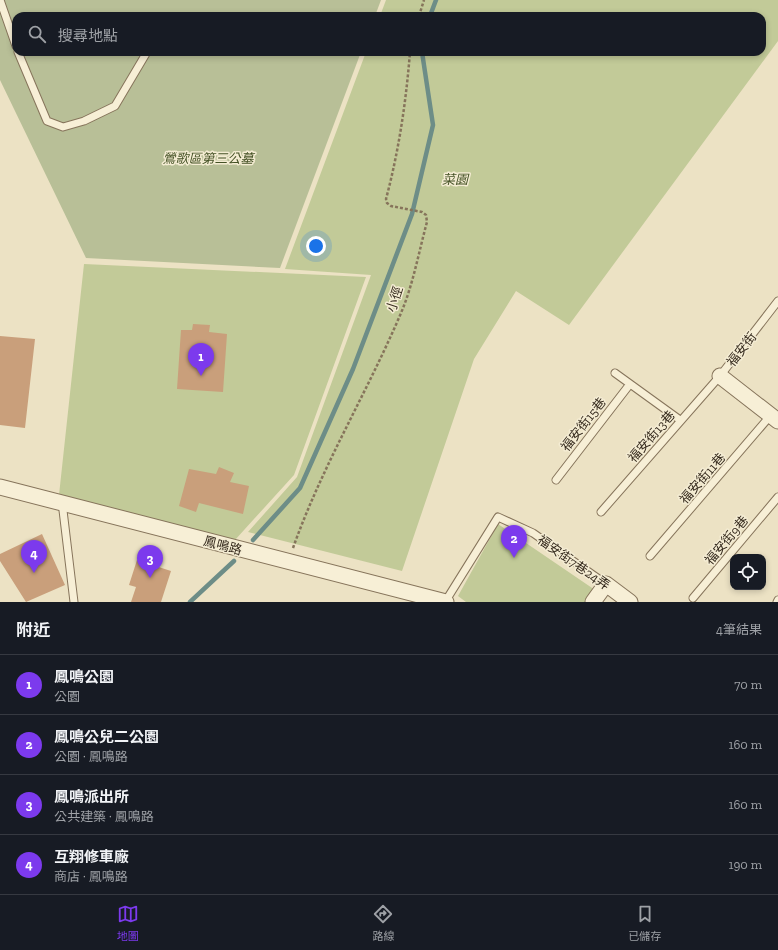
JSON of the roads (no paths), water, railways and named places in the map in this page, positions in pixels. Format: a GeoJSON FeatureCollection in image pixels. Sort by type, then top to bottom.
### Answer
{"type":"FeatureCollection","features":[{"type":"Feature","properties":{"kind":"street","name":"福安街"},"geometry":{"type":"LineString","coordinates":[[720,376],[775,418]]}},
{"type":"Feature","properties":{"kind":"street","name":"鳳鳴路"},"geometry":{"type":"LineString","coordinates":[[0,487],[445,602]]}},
{"type":"Feature","properties":{"kind":"street"},"geometry":{"type":"LineString","coordinates":[[593,602],[606,584]]}},
{"type":"Feature","properties":{"kind":"street","name":"福安街7巷24弄"},"geometry":{"type":"LineString","coordinates":[[606,584],[630,602]]}},
{"type":"Feature","properties":{"kind":"lane"},"geometry":{"type":"LineString","coordinates":[[0,0],[12,34]]}},
{"type":"Feature","properties":{"kind":"lane"},"geometry":{"type":"LineString","coordinates":[[20,56],[47,121],[63,127],[84,121],[115,106],[145,56]]}},
{"type":"Feature","properties":{"kind":"lane","name":"福安街"},"geometry":{"type":"LineString","coordinates":[[720,376],[778,301]]}},
{"type":"Feature","properties":{"kind":"lane"},"geometry":{"type":"LineString","coordinates":[[615,373],[680,420]]}},
{"type":"Feature","properties":{"kind":"lane","name":"福安街13巷"},"geometry":{"type":"LineString","coordinates":[[601,512],[720,376]]}},
{"type":"Feature","properties":{"kind":"lane","name":"福安街15巷"},"geometry":{"type":"LineString","coordinates":[[556,480],[630,384]]}},
{"type":"Feature","properties":{"kind":"lane","name":"福安街11巷"},"geometry":{"type":"LineString","coordinates":[[650,556],[775,418]]}},
{"type":"Feature","properties":{"kind":"lane","name":"福安街9巷"},"geometry":{"type":"LineString","coordinates":[[693,598],[778,498]]}},
{"type":"Feature","properties":{"kind":"lane"},"geometry":{"type":"LineString","coordinates":[[62,502],[74,602]]}},
{"type":"Feature","properties":{"kind":"lane","name":"福安街7巷24弄"},"geometry":{"type":"LineString","coordinates":[[445,602],[498,517],[533,533],[606,584]]}},
{"type":"Feature","properties":{"kind":"waterway"},"geometry":{"type":"LineString","coordinates":[[432,12],[436,0]]}},
{"type":"Feature","properties":{"kind":"waterway"},"geometry":{"type":"LineString","coordinates":[[253,540],[300,488],[353,369],[412,214],[433,125],[423,56]]}},
{"type":"Feature","properties":{"kind":"waterway"},"geometry":{"type":"LineString","coordinates":[[190,602],[234,561]]}},
{"type":"Feature","properties":{"kind":"place","name":"鳳鳴公園"},"geometry":{"type":"Point","coordinates":[201,376]}},
{"type":"Feature","properties":{"kind":"place","name":"鳳鳴公兒二公園"},"geometry":{"type":"Point","coordinates":[514,558]}},
{"type":"Feature","properties":{"kind":"place","name":"互翔修車廠"},"geometry":{"type":"Point","coordinates":[34,573]}},
{"type":"Feature","properties":{"kind":"place","name":"鳳鳴派出所"},"geometry":{"type":"Point","coordinates":[150,578]}},
{"type":"Feature","properties":{"kind":"park label","name":"鶯歌區第三公墓"},"geometry":{"type":"Point","coordinates":[208,158]}},
{"type":"Feature","properties":{"kind":"park label","name":"菜園"},"geometry":{"type":"Point","coordinates":[455,179]}}]}
